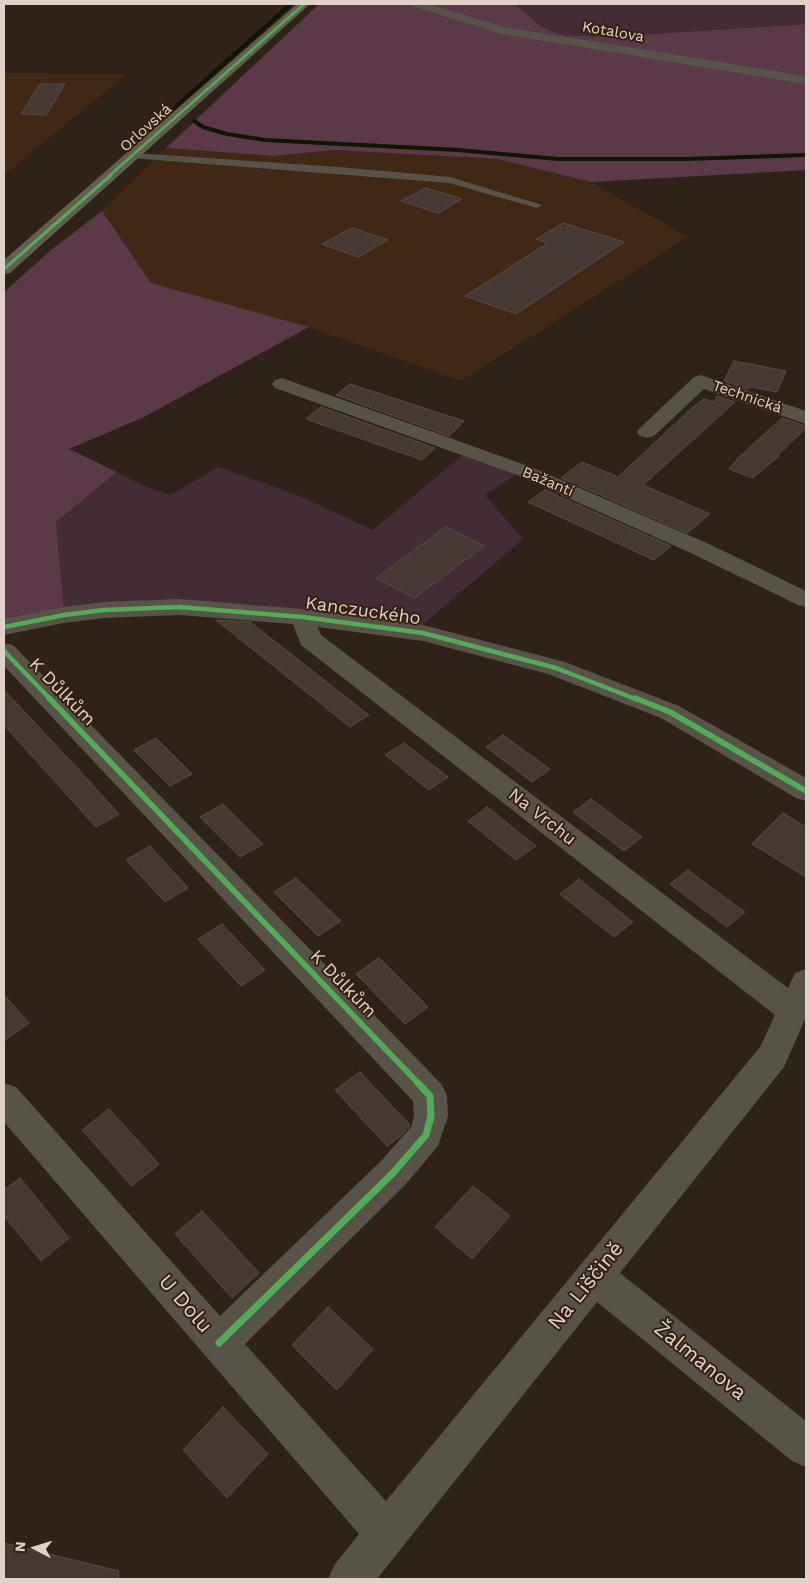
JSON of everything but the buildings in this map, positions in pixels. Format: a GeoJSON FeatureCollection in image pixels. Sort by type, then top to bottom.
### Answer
{"type":"FeatureCollection","features":[{"type":"Feature","properties":{"kind":"main road","name":"Orlovská"},"geometry":{"type":"LineString","coordinates":[[4,269],[304,4]]}},
{"type":"Feature","properties":{"kind":"street","name":"Kotalova"},"geometry":{"type":"LineString","coordinates":[[416,4],[502,30],[806,80]]}},
{"type":"Feature","properties":{"kind":"street","name":"Technická"},"geometry":{"type":"LineString","coordinates":[[646,432],[701,381],[806,418]]}},
{"type":"Feature","properties":{"kind":"street","name":"Bažantí"},"geometry":{"type":"LineString","coordinates":[[282,384],[524,471],[701,549],[806,600]]}},
{"type":"Feature","properties":{"kind":"street","name":"Kanczuckého"},"geometry":{"type":"LineString","coordinates":[[4,627],[64,615],[142,607],[197,608],[303,617],[423,633],[556,668],[670,712],[806,792]]}},
{"type":"Feature","properties":{"kind":"street","name":"Na Vrchu"},"geometry":{"type":"LineString","coordinates":[[303,617],[310,639],[800,996]]}},
{"type":"Feature","properties":{"kind":"street","name":"K Důlkům"},"geometry":{"type":"LineString","coordinates":[[4,651],[430,1096],[431,1116],[426,1135],[393,1173],[219,1343]]}},
{"type":"Feature","properties":{"kind":"street","name":"Na Liščině"},"geometry":{"type":"LineString","coordinates":[[350,1579],[772,1057],[800,996]]}},
{"type":"Feature","properties":{"kind":"street","name":"U Dolu"},"geometry":{"type":"LineString","coordinates":[[4,1098],[386,1533]]}},
{"type":"Feature","properties":{"kind":"street","name":"Žalmanova"},"geometry":{"type":"LineString","coordinates":[[595,1276],[806,1447]]}},
{"type":"Feature","properties":{"kind":"lane"},"geometry":{"type":"LineString","coordinates":[[134,156],[339,170],[450,180],[537,204]]}},
{"type":"Feature","properties":{"kind":"shaded area"},"geometry":{"type":"Polygon","coordinates":[[[319,4],[515,4],[542,27],[563,35],[604,37],[806,24],[806,170],[591,182],[498,159],[333,150],[274,156],[166,148],[319,4]]]}},
{"type":"Feature","properties":{"kind":"shaded area"},"geometry":{"type":"Polygon","coordinates":[[[515,4],[806,4],[806,24],[604,37],[563,35],[542,27],[515,4]]]}},
{"type":"Feature","properties":{"kind":"shaded area"},"geometry":{"type":"Polygon","coordinates":[[[4,73],[127,74],[4,175],[4,73]]]}},
{"type":"Feature","properties":{"kind":"shaded area"},"geometry":{"type":"Polygon","coordinates":[[[166,148],[274,156],[333,150],[498,159],[591,182],[688,237],[461,381],[308,327],[150,283],[102,211],[166,148]]]}},
{"type":"Feature","properties":{"kind":"shaded area"},"geometry":{"type":"Polygon","coordinates":[[[102,211],[151,283],[309,327],[142,418],[69,449],[117,472],[56,522],[64,609],[4,621],[4,292],[51,250],[102,211]]]}},
{"type":"Feature","properties":{"kind":"shaded area"},"geometry":{"type":"Polygon","coordinates":[[[464,454],[516,475],[485,495],[523,539],[420,627],[260,605],[151,600],[64,609],[56,522],[117,472],[142,485],[170,495],[218,467],[295,494],[373,530],[464,454]]]}},
{"type":"Feature","properties":{"kind":"waterway"},"geometry":{"type":"LineString","coordinates":[[172,110],[291,4]]}},
{"type":"Feature","properties":{"kind":"waterway"},"geometry":{"type":"LineString","coordinates":[[194,121],[203,127],[227,134],[265,140],[458,150],[558,159],[686,159],[806,155]]}},
{"type":"Feature","properties":{"kind":"cycle path"},"geometry":{"type":"LineString","coordinates":[[4,269],[304,4]]}},
{"type":"Feature","properties":{"kind":"cycle path"},"geometry":{"type":"LineString","coordinates":[[4,627],[64,615],[104,610],[179,607],[303,617],[423,633],[556,668],[670,712],[806,791]]}},
{"type":"Feature","properties":{"kind":"cycle path"},"geometry":{"type":"LineString","coordinates":[[4,651],[430,1096],[431,1116],[426,1135],[393,1173],[219,1343]]}}]}
